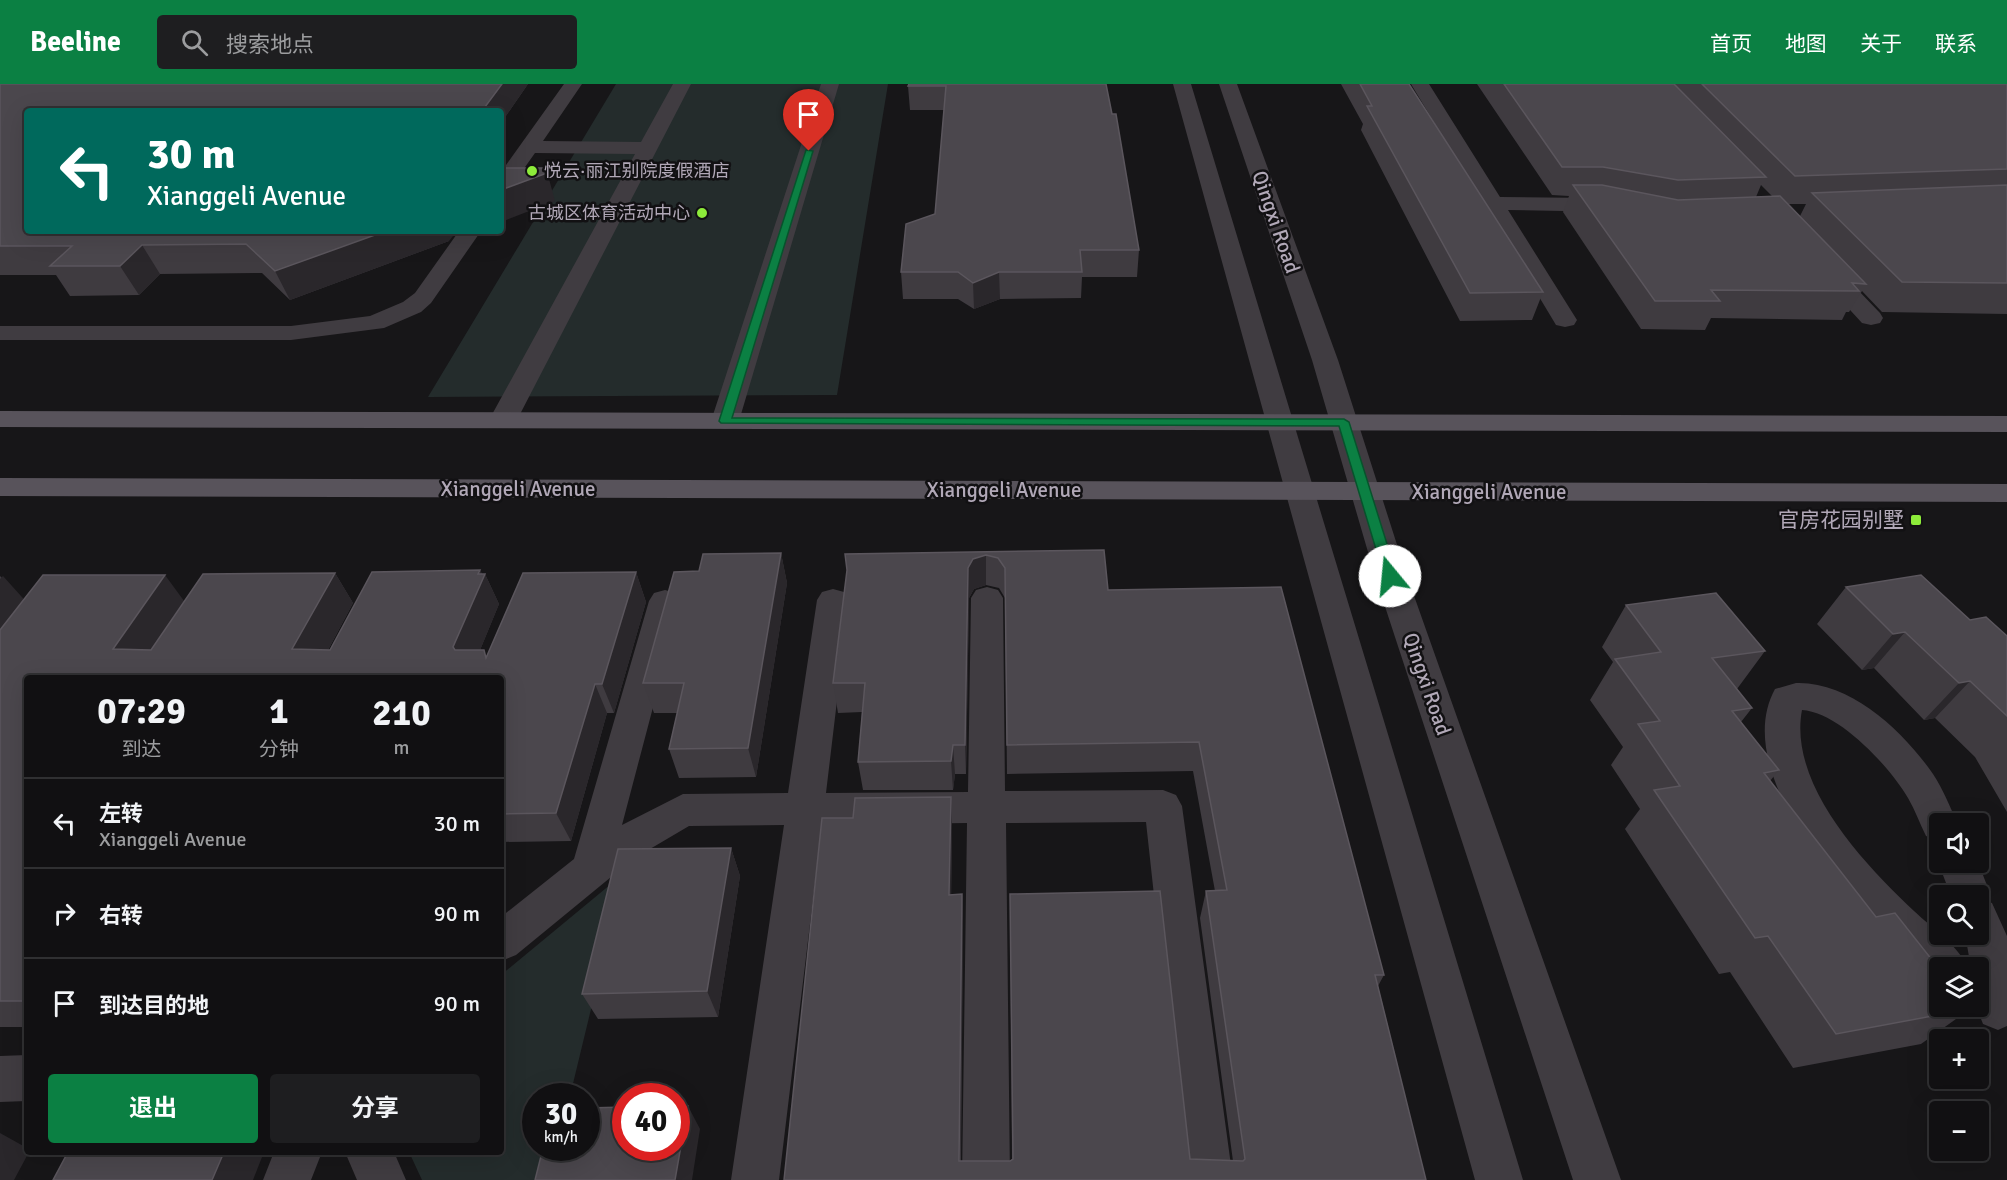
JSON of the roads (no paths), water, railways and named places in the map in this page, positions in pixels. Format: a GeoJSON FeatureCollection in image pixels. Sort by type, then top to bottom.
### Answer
{"type":"FeatureCollection","features":[{"type":"Feature","properties":{"kind":"main road"},"geometry":{"type":"LineString","coordinates":[[0,418],[2007,424]]}},
{"type":"Feature","properties":{"kind":"main road","name":"Xianggeli Avenue"},"geometry":{"type":"LineString","coordinates":[[0,487],[2007,493]]}},
{"type":"Feature","properties":{"kind":"street"},"geometry":{"type":"LineString","coordinates":[[504,183],[573,84]]}},
{"type":"Feature","properties":{"kind":"street"},"geometry":{"type":"LineString","coordinates":[[502,420],[682,84]]}},
{"type":"Feature","properties":{"kind":"street"},"geometry":{"type":"LineString","coordinates":[[725,421],[830,84]]}},
{"type":"Feature","properties":{"kind":"street"},"geometry":{"type":"LineString","coordinates":[[1182,84],[1499,1180]]}},
{"type":"Feature","properties":{"kind":"street","name":"Qingxi Road"},"geometry":{"type":"LineString","coordinates":[[1228,84],[1325,360],[1390,576],[1596,1180]]}},
{"type":"Feature","properties":{"kind":"street"},"geometry":{"type":"LineString","coordinates":[[1419,84],[1565,320]]}},
{"type":"Feature","properties":{"kind":"street"},"geometry":{"type":"LineString","coordinates":[[529,147],[648,148]]}},
{"type":"Feature","properties":{"kind":"street"},"geometry":{"type":"LineString","coordinates":[[1493,203],[1591,204],[1632,212]]}},
{"type":"Feature","properties":{"kind":"street"},"geometry":{"type":"LineString","coordinates":[[0,333],[291,333],[375,323],[404,312],[423,298],[468,234]]}},
{"type":"Feature","properties":{"kind":"street"},"geometry":{"type":"LineString","coordinates":[[1810,254],[1871,318]]}},
{"type":"Feature","properties":{"kind":"street"},"geometry":{"type":"LineString","coordinates":[[986,1180],[987,598]]}},
{"type":"Feature","properties":{"kind":"street"},"geometry":{"type":"LineString","coordinates":[[755,1180],[833,600]]}},
{"type":"Feature","properties":{"kind":"street"},"geometry":{"type":"LineString","coordinates":[[591,870],[664,601]]}},
{"type":"Feature","properties":{"kind":"street"},"geometry":{"type":"LineString","coordinates":[[1934,813],[1920,786],[1893,751],[1862,725],[1822,699],[1803,696],[1787,698],[1782,709],[1781,735],[1784,754],[1806,808],[1837,856],[1867,891],[1936,957]]}},
{"type":"Feature","properties":{"kind":"street"},"geometry":{"type":"LineString","coordinates":[[504,940],[619,847],[683,810],[1163,806],[1209,1180]]}},
{"type":"Feature","properties":{"kind":"street"},"geometry":{"type":"LineString","coordinates":[[1988,945],[1994,1007]]}},
{"type":"Feature","properties":{"kind":"street"},"geometry":{"type":"LineString","coordinates":[[0,1079],[24,1078]]}},
{"type":"Feature","properties":{"kind":"street"},"geometry":{"type":"LineString","coordinates":[[287,1180],[297,1155]]}},
{"type":"Feature","properties":{"kind":"street"},"geometry":{"type":"LineString","coordinates":[[370,1155],[382,1180]]}},
{"type":"Feature","properties":{"kind":"place","name":"悦云·丽江别院度假酒店"},"geometry":{"type":"Point","coordinates":[532,171]}},
{"type":"Feature","properties":{"kind":"place","name":"古城区体育活动中心"},"geometry":{"type":"Point","coordinates":[702,213]}},
{"type":"Feature","properties":{"kind":"place","name":"官房花园别墅"},"geometry":{"type":"Point","coordinates":[1916,520]}}]}
